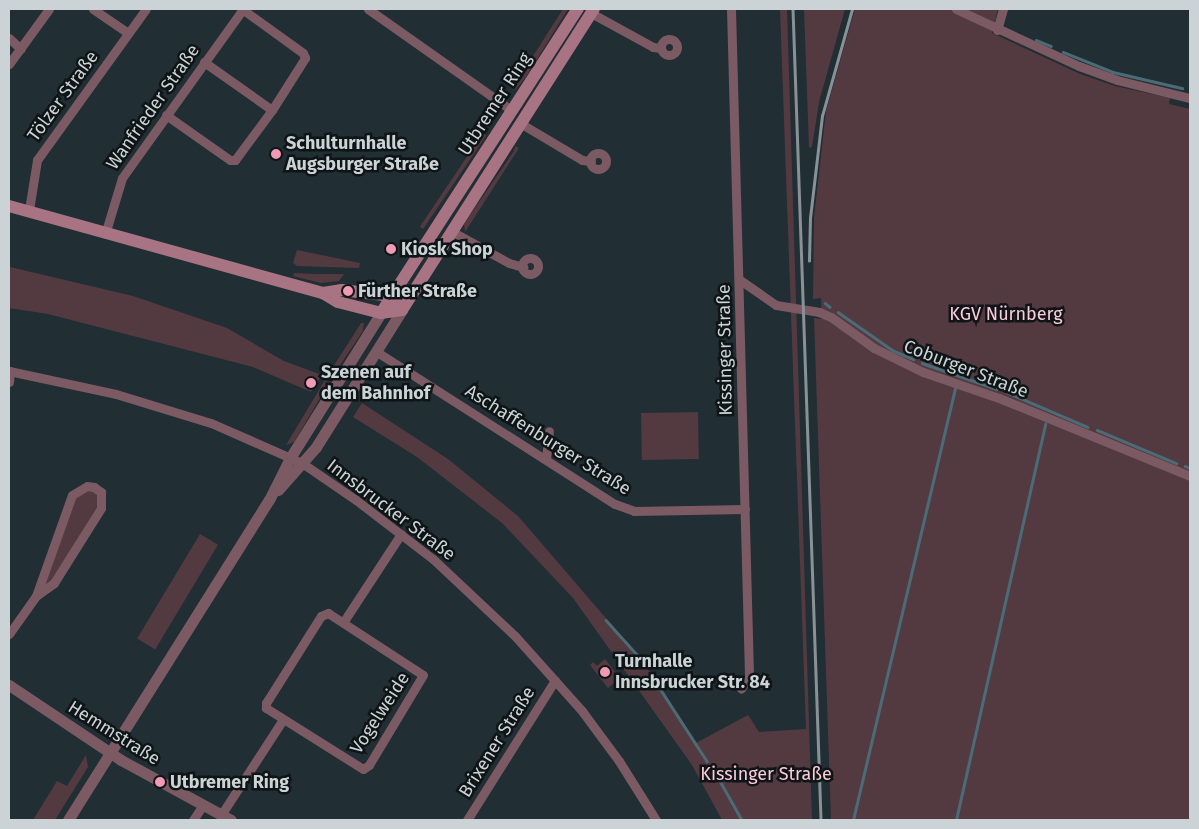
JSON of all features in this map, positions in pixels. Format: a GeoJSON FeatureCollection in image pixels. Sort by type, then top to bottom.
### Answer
{"type":"FeatureCollection","features":[{"type":"Feature","properties":{"kind":"main road","name":"Utbremer Ring"},"geometry":{"type":"LineString","coordinates":[[381,313],[578,9]]}},
{"type":"Feature","properties":{"kind":"main road","name":"Utbremer Ring"},"geometry":{"type":"LineString","coordinates":[[402,310],[593,11]]}},
{"type":"Feature","properties":{"kind":"main road"},"geometry":{"type":"LineString","coordinates":[[9,206],[106,231],[323,293],[338,302],[381,313],[402,310],[392,296],[342,290],[323,293]]}},
{"type":"Feature","properties":{"kind":"street"},"geometry":{"type":"LineString","coordinates":[[9,64],[22,49],[49,9]]}},
{"type":"Feature","properties":{"kind":"street"},"geometry":{"type":"LineString","coordinates":[[93,9],[128,33]]}},
{"type":"Feature","properties":{"kind":"street","name":"Tölzer Straße"},"geometry":{"type":"LineString","coordinates":[[29,210],[37,160],[146,9]]}},
{"type":"Feature","properties":{"kind":"street"},"geometry":{"type":"LineString","coordinates":[[166,115],[230,160],[236,160],[272,110],[305,58],[303,53],[242,9]]}},
{"type":"Feature","properties":{"kind":"street","name":"Wanfrieder Straße"},"geometry":{"type":"LineString","coordinates":[[106,231],[122,178],[242,9]]}},
{"type":"Feature","properties":{"kind":"street"},"geometry":{"type":"LineString","coordinates":[[368,9],[511,110]]}},
{"type":"Feature","properties":{"kind":"street","name":"Kissinger Straße"},"geometry":{"type":"LineString","coordinates":[[730,9],[740,280],[749,676],[741,689]]}},
{"type":"Feature","properties":{"kind":"street"},"geometry":{"type":"LineString","coordinates":[[956,9],[997,30],[1117,80],[1190,98]]}},
{"type":"Feature","properties":{"kind":"street"},"geometry":{"type":"LineString","coordinates":[[997,30],[1003,9]]}},
{"type":"Feature","properties":{"kind":"street","name":"Utbremer Ring"},"geometry":{"type":"LineString","coordinates":[[593,11],[653,47],[661,48]]}},
{"type":"Feature","properties":{"kind":"street"},"geometry":{"type":"LineString","coordinates":[[9,38],[22,49]]}},
{"type":"Feature","properties":{"kind":"street"},"geometry":{"type":"LineString","coordinates":[[204,62],[272,110]]}},
{"type":"Feature","properties":{"kind":"street","name":"Utbremer Ring"},"geometry":{"type":"LineString","coordinates":[[520,123],[582,160],[591,161]]}},
{"type":"Feature","properties":{"kind":"street"},"geometry":{"type":"LineString","coordinates":[[451,231],[509,263],[523,266]]}},
{"type":"Feature","properties":{"kind":"street","name":"Coburger Straße"},"geometry":{"type":"LineString","coordinates":[[740,280],[776,305],[819,312],[830,317],[874,348],[923,372],[1016,405],[1190,476]]}},
{"type":"Feature","properties":{"kind":"street","name":"Utbremer Ring"},"geometry":{"type":"LineString","coordinates":[[269,500],[302,463],[377,352],[402,310]]}},
{"type":"Feature","properties":{"kind":"street","name":"Utbremer Ring"},"geometry":{"type":"LineString","coordinates":[[68,820],[269,500],[290,458],[381,313]]}},
{"type":"Feature","properties":{"kind":"street","name":"Aschaffenburger Straße"},"geometry":{"type":"LineString","coordinates":[[377,352],[615,504],[634,511],[745,509]]}},
{"type":"Feature","properties":{"kind":"street"},"geometry":{"type":"LineString","coordinates":[[9,371],[9,382]]}},
{"type":"Feature","properties":{"kind":"street","name":"Innsbrucker Straße"},"geometry":{"type":"LineString","coordinates":[[9,371],[178,410],[302,463],[402,534],[480,601],[555,680],[619,761],[656,820]]}},
{"type":"Feature","properties":{"kind":"street"},"geometry":{"type":"LineString","coordinates":[[546,459],[549,431]]}},
{"type":"Feature","properties":{"kind":"street"},"geometry":{"type":"LineString","coordinates":[[9,634],[36,596],[72,495],[86,486],[94,487],[101,492],[101,508],[54,583],[36,596]]}},
{"type":"Feature","properties":{"kind":"street"},"geometry":{"type":"LineString","coordinates":[[226,818],[282,721],[269,712],[266,702],[321,616],[328,613],[344,622],[402,534]]}},
{"type":"Feature","properties":{"kind":"street","name":"Vogelweide"},"geometry":{"type":"LineString","coordinates":[[282,721],[363,769],[369,765],[423,675],[344,622]]}},
{"type":"Feature","properties":{"kind":"street","name":"Brixener Straße"},"geometry":{"type":"LineString","coordinates":[[467,820],[555,680]]}},
{"type":"Feature","properties":{"kind":"street","name":"Hemmstraße"},"geometry":{"type":"LineString","coordinates":[[9,685],[109,752],[226,818]]}},
{"type":"Feature","properties":{"kind":"street"},"geometry":{"type":"LineString","coordinates":[[193,820],[203,805]]}},
{"type":"Feature","properties":{"kind":"green space"},"geometry":{"type":"Polygon","coordinates":[[[563,9],[568,9],[526,77],[515,90],[512,89],[563,9]]]}},
{"type":"Feature","properties":{"kind":"green space"},"geometry":{"type":"Polygon","coordinates":[[[780,9],[787,9],[812,820],[722,820],[692,765],[573,598],[502,523],[417,457],[353,417],[362,403],[448,459],[518,516],[641,659],[696,743],[748,715],[759,732],[806,729],[780,9]]]}},
{"type":"Feature","properties":{"kind":"green space"},"geometry":{"type":"Polygon","coordinates":[[[804,9],[845,9],[819,102],[812,147],[809,148],[804,9]]]}},
{"type":"Feature","properties":{"kind":"green space","name":"KGV Nürnberg"},"geometry":{"type":"Polygon","coordinates":[[[855,9],[998,9],[992,33],[1080,74],[1115,86],[1170,98],[1169,104],[1190,109],[1190,820],[831,820],[814,318],[822,319],[821,298],[813,299],[814,218],[826,111],[855,9]]]}},
{"type":"Feature","properties":{"kind":"green space"},"geometry":{"type":"Polygon","coordinates":[[[483,133],[486,135],[423,229],[420,227],[483,133]]]}},
{"type":"Feature","properties":{"kind":"green space"},"geometry":{"type":"Polygon","coordinates":[[[515,146],[519,148],[465,232],[464,224],[514,151],[515,146]]]}},
{"type":"Feature","properties":{"kind":"green space"},"geometry":{"type":"Polygon","coordinates":[[[297,250],[360,263],[359,268],[297,266],[293,263],[297,250]]]}},
{"type":"Feature","properties":{"kind":"green space"},"geometry":{"type":"Polygon","coordinates":[[[9,263],[10,267],[133,296],[227,328],[284,361],[322,375],[311,392],[253,367],[48,314],[9,308],[9,263]]]}},
{"type":"Feature","properties":{"kind":"green space"},"geometry":{"type":"Polygon","coordinates":[[[294,273],[344,274],[339,281],[321,283],[293,276],[294,273]]]}},
{"type":"Feature","properties":{"kind":"green space"},"geometry":{"type":"Polygon","coordinates":[[[361,323],[364,323],[363,331],[332,377],[328,375],[361,323]]]}},
{"type":"Feature","properties":{"kind":"green space"},"geometry":{"type":"Polygon","coordinates":[[[325,380],[329,383],[294,442],[286,445],[325,380]]]}},
{"type":"Feature","properties":{"kind":"green space"},"geometry":{"type":"Polygon","coordinates":[[[698,412],[699,459],[642,460],[641,413],[698,412]]]}},
{"type":"Feature","properties":{"kind":"green space"},"geometry":{"type":"Polygon","coordinates":[[[91,489],[97,493],[98,505],[52,580],[43,589],[76,494],[91,489]]]}},
{"type":"Feature","properties":{"kind":"green space"},"geometry":{"type":"Polygon","coordinates":[[[200,534],[218,545],[155,649],[137,639],[200,534]]]}},
{"type":"Feature","properties":{"kind":"green space","name":"Turnhalle Innsbrucker Str. 84"},"geometry":{"type":"Polygon","coordinates":[[[605,659],[620,678],[608,688],[590,665],[593,662],[597,666],[605,659]]]}},
{"type":"Feature","properties":{"kind":"green space"},"geometry":{"type":"Polygon","coordinates":[[[86,755],[88,767],[55,820],[33,820],[57,781],[67,786],[86,755]]]}},
{"type":"Feature","properties":{"kind":"waterway"},"geometry":{"type":"LineString","coordinates":[[1036,40],[1051,46]]}},
{"type":"Feature","properties":{"kind":"waterway"},"geometry":{"type":"LineString","coordinates":[[1063,52],[1113,72],[1182,88]]}},
{"type":"Feature","properties":{"kind":"waterway"},"geometry":{"type":"LineString","coordinates":[[825,303],[830,307]]}},
{"type":"Feature","properties":{"kind":"waterway"},"geometry":{"type":"LineString","coordinates":[[838,312],[894,351],[913,359]]}},
{"type":"Feature","properties":{"kind":"waterway"},"geometry":{"type":"LineString","coordinates":[[922,363],[997,389]]}},
{"type":"Feature","properties":{"kind":"waterway"},"geometry":{"type":"LineString","coordinates":[[853,820],[955,389]]}},
{"type":"Feature","properties":{"kind":"waterway"},"geometry":{"type":"LineString","coordinates":[[1004,391],[1088,427]]}},
{"type":"Feature","properties":{"kind":"waterway"},"geometry":{"type":"LineString","coordinates":[[956,820],[1045,424]]}},
{"type":"Feature","properties":{"kind":"waterway"},"geometry":{"type":"LineString","coordinates":[[1097,430],[1176,463]]}},
{"type":"Feature","properties":{"kind":"waterway"},"geometry":{"type":"LineString","coordinates":[[1185,466],[1190,468]]}},
{"type":"Feature","properties":{"kind":"waterway"},"geometry":{"type":"LineString","coordinates":[[606,620],[641,659]]}},
{"type":"Feature","properties":{"kind":"waterway"},"geometry":{"type":"LineString","coordinates":[[650,673],[707,761]]}},
{"type":"Feature","properties":{"kind":"waterway"},"geometry":{"type":"LineString","coordinates":[[711,765],[742,820]]}},
{"type":"Feature","properties":{"kind":"railway"},"geometry":{"type":"LineString","coordinates":[[793,9],[821,820]]}},
{"type":"Feature","properties":{"kind":"railway"},"geometry":{"type":"LineString","coordinates":[[809,261],[810,218],[822,116],[852,9]]}},
{"type":"Feature","properties":{"kind":"place","name":"Schulturnhalle Augsburger Straße"},"geometry":{"type":"Point","coordinates":[276,154]}},
{"type":"Feature","properties":{"kind":"place","name":"Kiosk Shop"},"geometry":{"type":"Point","coordinates":[391,249]}},
{"type":"Feature","properties":{"kind":"place","name":"Fürther Straße"},"geometry":{"type":"Point","coordinates":[348,291]}},
{"type":"Feature","properties":{"kind":"place","name":"Szenen auf dem Bahnhof"},"geometry":{"type":"Point","coordinates":[311,383]}},
{"type":"Feature","properties":{"kind":"place","name":"Turnhalle Innsbrucker Str. 84"},"geometry":{"type":"Point","coordinates":[605,672]}},
{"type":"Feature","properties":{"kind":"place","name":"Utbremer Ring"},"geometry":{"type":"Point","coordinates":[160,782]}}]}
